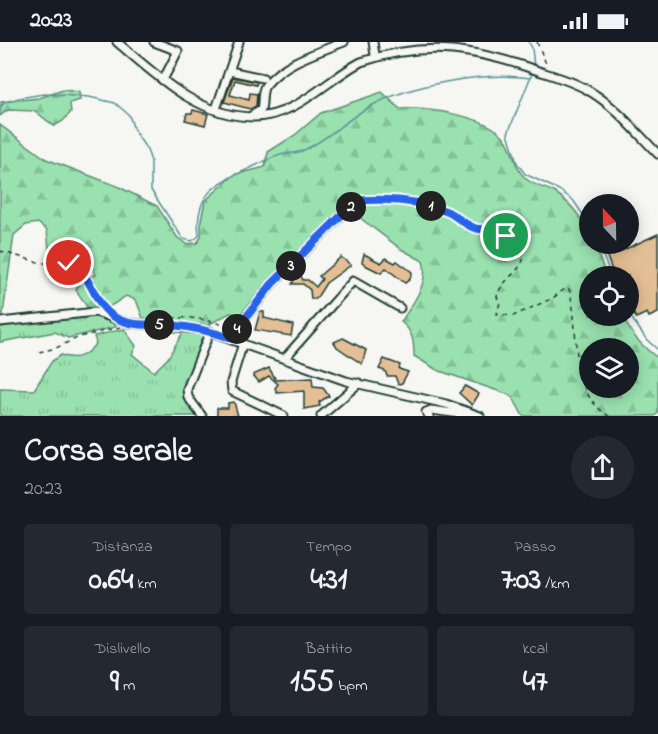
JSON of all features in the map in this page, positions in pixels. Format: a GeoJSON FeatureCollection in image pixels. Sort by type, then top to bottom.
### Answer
{"type":"FeatureCollection","features":[{"type":"Feature","properties":{"kind":"street"},"geometry":{"type":"LineString","coordinates":[[117,42],[183,96],[216,109],[248,117],[271,115],[292,108],[375,55],[411,44],[452,44],[577,85],[602,100],[658,154]]}},
{"type":"Feature","properties":{"kind":"street"},"geometry":{"type":"LineString","coordinates":[[154,42],[178,51],[163,80]]}},
{"type":"Feature","properties":{"kind":"street"},"geometry":{"type":"LineString","coordinates":[[216,109],[239,42]]}},
{"type":"Feature","properties":{"kind":"street"},"geometry":{"type":"LineString","coordinates":[[248,117],[261,110],[264,87],[278,72],[306,57],[344,42]]}},
{"type":"Feature","properties":{"kind":"street"},"geometry":{"type":"LineString","coordinates":[[373,42],[375,55]]}},
{"type":"Feature","properties":{"kind":"street"},"geometry":{"type":"LineString","coordinates":[[230,71],[263,78]]}},
{"type":"Feature","properties":{"kind":"street"},"geometry":{"type":"LineString","coordinates":[[230,338],[272,284],[345,213]]}},
{"type":"Feature","properties":{"kind":"street"},"geometry":{"type":"LineString","coordinates":[[285,358],[353,281],[400,308]]}},
{"type":"Feature","properties":{"kind":"street"},"geometry":{"type":"LineString","coordinates":[[0,322],[86,312],[113,317],[129,323],[210,331],[359,383],[469,411],[480,416]]}},
{"type":"Feature","properties":{"kind":"street"},"geometry":{"type":"LineString","coordinates":[[202,416],[188,397],[188,389],[210,331]]}},
{"type":"Feature","properties":{"kind":"street"},"geometry":{"type":"LineString","coordinates":[[243,343],[231,382],[232,391],[284,416]]}},
{"type":"Feature","properties":{"kind":"street"},"geometry":{"type":"LineString","coordinates":[[321,416],[359,383]]}},
{"type":"Feature","properties":{"kind":"street"},"geometry":{"type":"LineString","coordinates":[[429,416],[426,412],[428,410],[467,415],[469,411]]}},
{"type":"Feature","properties":{"kind":"path"},"geometry":{"type":"LineString","coordinates":[[537,42],[552,76]]}},
{"type":"Feature","properties":{"kind":"path"},"geometry":{"type":"LineString","coordinates":[[345,213],[356,201],[403,200],[426,204],[450,213],[474,229],[496,228],[506,236],[514,251],[524,256],[523,263],[498,290],[497,297],[500,302],[497,314],[513,316],[568,289],[582,384],[597,409],[609,416]]}},
{"type":"Feature","properties":{"kind":"path"},"geometry":{"type":"LineString","coordinates":[[0,250],[41,263],[69,263],[82,269],[97,300],[113,317]]}},
{"type":"Feature","properties":{"kind":"path"},"geometry":{"type":"LineString","coordinates":[[39,352],[129,323]]}},
{"type":"Feature","properties":{"kind":"green space"},"geometry":{"type":"Polygon","coordinates":[[[63,90],[79,92],[80,100],[70,103],[71,112],[63,121],[54,126],[35,111],[8,110],[0,116],[1,102],[39,98],[63,90]]]}},
{"type":"Feature","properties":{"kind":"green space"},"geometry":{"type":"Polygon","coordinates":[[[382,92],[400,109],[455,114],[495,129],[508,142],[524,176],[532,183],[560,196],[579,217],[579,254],[598,254],[602,266],[579,266],[579,326],[628,326],[636,338],[579,338],[579,398],[639,398],[639,341],[658,358],[658,413],[655,416],[523,416],[513,398],[507,394],[437,370],[414,356],[412,337],[401,322],[415,301],[422,285],[425,269],[423,261],[401,249],[347,208],[267,283],[241,314],[230,313],[206,326],[143,318],[136,300],[126,296],[106,309],[89,310],[76,290],[81,279],[96,275],[93,268],[80,267],[61,284],[47,270],[49,249],[47,230],[38,223],[26,225],[14,235],[3,314],[0,313],[0,125],[46,159],[117,186],[157,206],[177,237],[186,244],[197,243],[201,237],[201,220],[205,201],[234,175],[265,167],[268,152],[295,135],[321,113],[382,92]]]}},
{"type":"Feature","properties":{"kind":"green space"},"geometry":{"type":"Polygon","coordinates":[[[77,316],[98,316],[113,320],[116,327],[68,338],[55,332],[0,342],[0,327],[77,316]]]}},
{"type":"Feature","properties":{"kind":"green space"},"geometry":{"type":"Polygon","coordinates":[[[124,329],[136,346],[132,354],[154,372],[168,358],[183,332],[205,334],[186,386],[199,416],[0,416],[0,389],[34,390],[52,361],[61,355],[81,356],[96,343],[94,336],[124,329]]]}},
{"type":"Feature","properties":{"kind":"building"},"geometry":{"type":"Polygon","coordinates":[[[233,77],[257,82],[256,85],[235,80],[230,95],[249,100],[250,93],[257,94],[256,106],[250,109],[224,102],[233,77]]]}},
{"type":"Feature","properties":{"kind":"building"},"geometry":{"type":"Polygon","coordinates":[[[193,110],[208,114],[205,125],[185,120],[187,113],[192,113],[193,110]]]}},
{"type":"Feature","properties":{"kind":"building"},"geometry":{"type":"Polygon","coordinates":[[[658,234],[658,313],[649,317],[647,313],[639,317],[639,266],[610,266],[606,254],[639,254],[639,243],[658,234]]]}},
{"type":"Feature","properties":{"kind":"building"},"geometry":{"type":"Polygon","coordinates":[[[364,254],[381,263],[386,258],[395,263],[397,261],[412,272],[410,279],[405,283],[386,268],[381,273],[367,266],[362,262],[364,254]]]}},
{"type":"Feature","properties":{"kind":"building"},"geometry":{"type":"Polygon","coordinates":[[[341,257],[351,265],[326,283],[316,299],[311,299],[310,290],[303,284],[292,284],[300,274],[303,280],[308,280],[316,287],[322,279],[319,276],[341,257]]]}},
{"type":"Feature","properties":{"kind":"building"},"geometry":{"type":"Polygon","coordinates":[[[260,312],[264,312],[264,318],[293,325],[291,336],[255,330],[260,312]]]}},
{"type":"Feature","properties":{"kind":"building"},"geometry":{"type":"Polygon","coordinates":[[[343,338],[366,350],[362,364],[337,347],[334,342],[343,338]]]}},
{"type":"Feature","properties":{"kind":"building"},"geometry":{"type":"Polygon","coordinates":[[[384,359],[400,365],[399,369],[408,372],[402,383],[398,384],[395,376],[387,376],[385,371],[379,369],[384,359]]]}},
{"type":"Feature","properties":{"kind":"building"},"geometry":{"type":"Polygon","coordinates":[[[269,368],[276,380],[312,378],[313,387],[323,388],[329,396],[319,402],[320,406],[304,409],[304,391],[277,393],[275,388],[278,384],[269,376],[259,382],[253,375],[269,368]]]}},
{"type":"Feature","properties":{"kind":"building"},"geometry":{"type":"Polygon","coordinates":[[[465,386],[479,394],[472,405],[459,393],[465,386]]]}},
{"type":"Feature","properties":{"kind":"building"},"geometry":{"type":"Polygon","coordinates":[[[234,402],[238,416],[217,416],[217,408],[228,408],[228,403],[234,402]]]}},
{"type":"Feature","properties":{"kind":"waterway"},"geometry":{"type":"LineString","coordinates":[[529,42],[534,67]]}},
{"type":"Feature","properties":{"kind":"waterway"},"geometry":{"type":"LineString","coordinates":[[533,71],[508,133],[517,163],[525,174],[559,190],[573,200],[579,209]]}},
{"type":"Feature","properties":{"kind":"waterway"},"geometry":{"type":"LineString","coordinates":[[0,108],[5,102],[44,94],[89,97],[115,103],[129,115],[134,130],[147,150],[151,161],[151,190],[183,239],[192,241],[199,236],[198,222],[203,201],[215,187],[271,158],[311,147],[367,108],[404,92],[425,86],[491,77],[531,78]]}},
{"type":"Feature","properties":{"kind":"waterway"},"geometry":{"type":"LineString","coordinates":[[602,254],[607,266]]}},
{"type":"Feature","properties":{"kind":"waterway"},"geometry":{"type":"LineString","coordinates":[[637,326],[658,350]]}},
{"type":"Feature","properties":{"kind":"route"},"geometry":{"type":"LineString","coordinates":[[69,263],[82,269],[97,300],[113,317],[129,323],[201,329],[230,338],[266,290],[356,201],[403,200],[426,204],[450,213],[474,229],[496,228],[506,236]]}}]}
